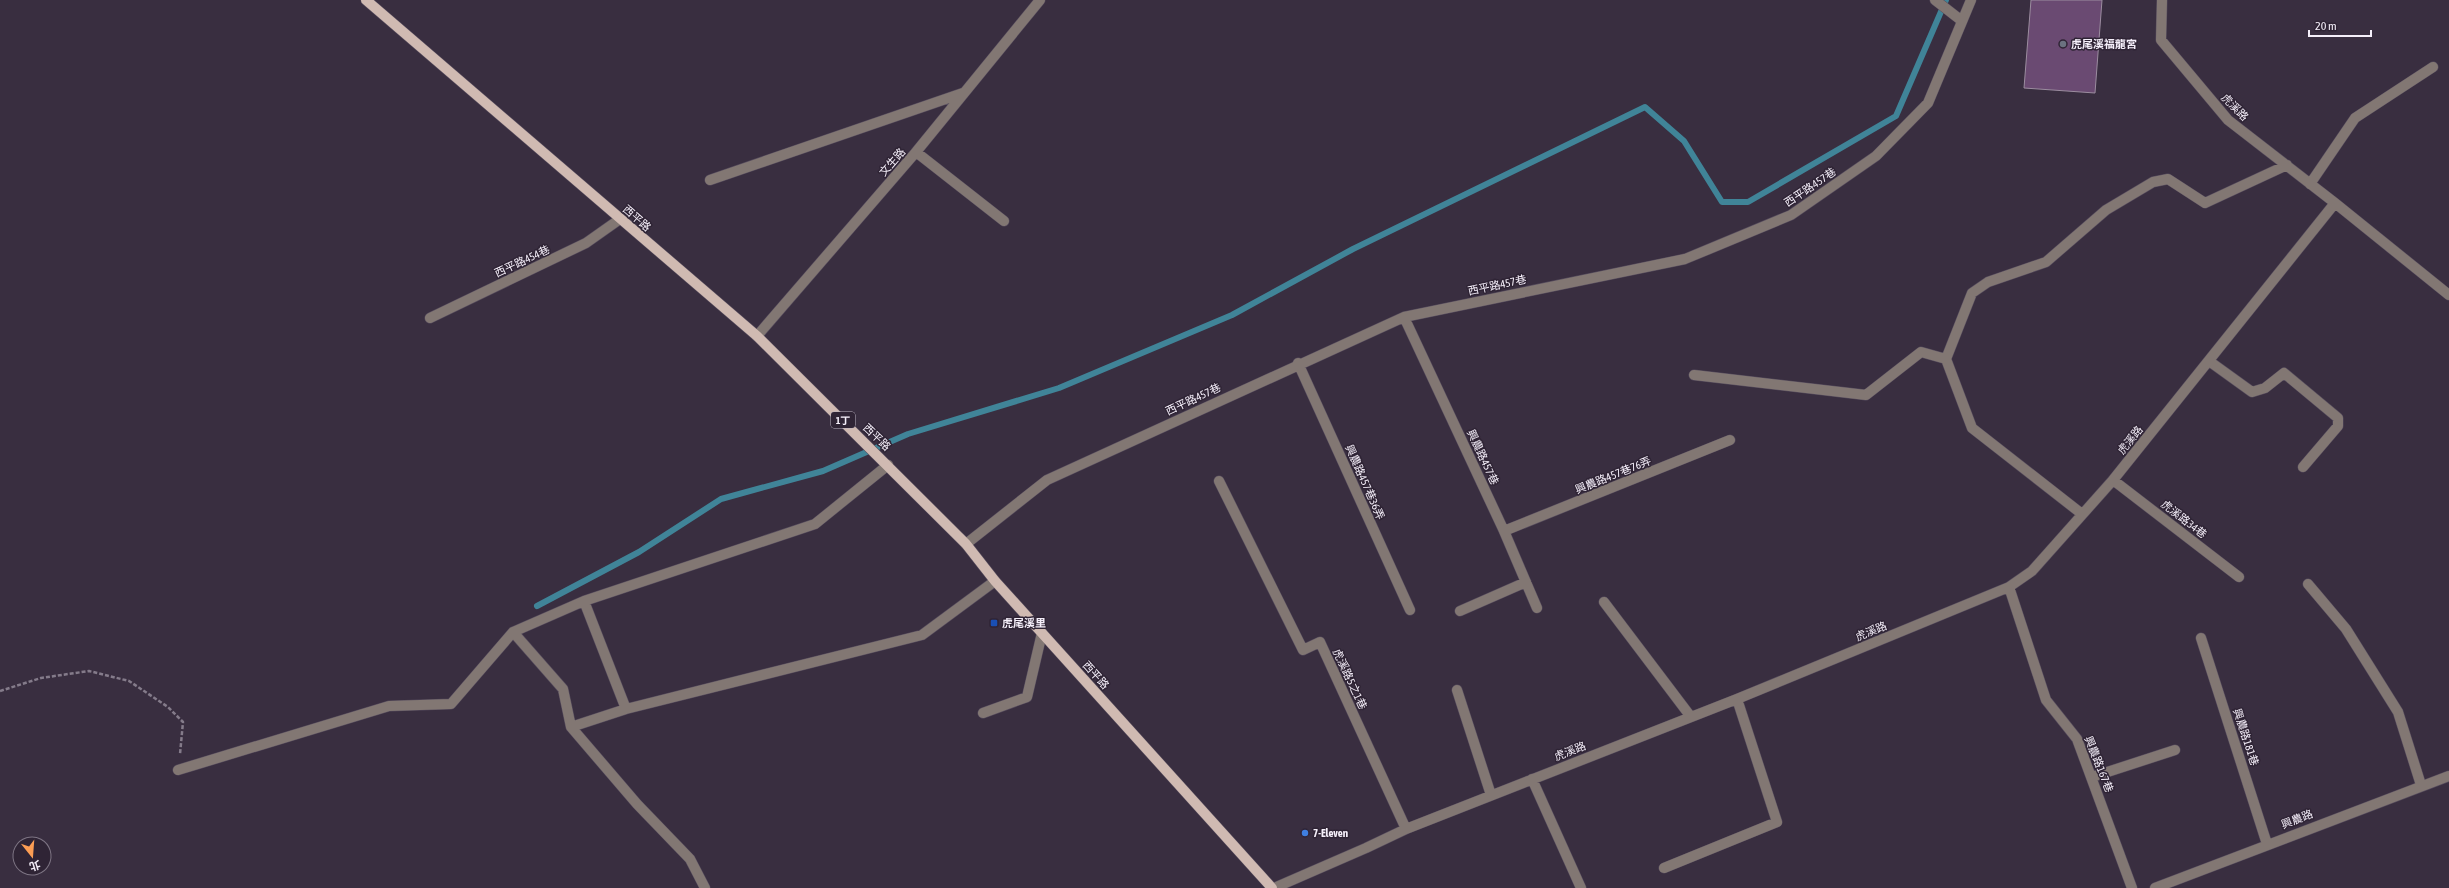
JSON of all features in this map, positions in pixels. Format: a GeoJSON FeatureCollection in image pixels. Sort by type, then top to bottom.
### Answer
{"type":"FeatureCollection","features":[{"type":"Feature","properties":{"kind":"main road","name":"西平路"},"geometry":{"type":"LineString","coordinates":[[366,0],[757,336],[966,544],[995,581],[1273,888]]}},
{"type":"Feature","properties":{"kind":"street","name":"文生路"},"geometry":{"type":"LineString","coordinates":[[757,336],[916,152],[1040,0]]}},
{"type":"Feature","properties":{"kind":"street"},"geometry":{"type":"LineString","coordinates":[[1935,0],[1962,21]]}},
{"type":"Feature","properties":{"kind":"street","name":"西平路457巷"},"geometry":{"type":"LineString","coordinates":[[966,544],[1047,480],[1298,363],[1404,317],[1685,259],[1791,215],[1876,156],[1928,103],[1971,0]]}},
{"type":"Feature","properties":{"kind":"street","name":"虎溪路"},"geometry":{"type":"LineString","coordinates":[[2162,0],[2161,40],[2228,120],[2336,203],[2449,295]]}},
{"type":"Feature","properties":{"kind":"street"},"geometry":{"type":"LineString","coordinates":[[2310,184],[2355,118],[2433,67]]}},
{"type":"Feature","properties":{"kind":"street"},"geometry":{"type":"LineString","coordinates":[[710,180],[964,93]]}},
{"type":"Feature","properties":{"kind":"street"},"geometry":{"type":"LineString","coordinates":[[916,152],[1004,221]]}},
{"type":"Feature","properties":{"kind":"street"},"geometry":{"type":"LineString","coordinates":[[2082,514],[1972,428],[1946,359],[1972,293],[1988,282],[2046,262],[2106,210],[2153,182],[2168,179],[2205,203],[2287,165]]}},
{"type":"Feature","properties":{"kind":"street","name":"虎溪路"},"geometry":{"type":"LineString","coordinates":[[1273,888],[1406,829],[1737,699],[2009,587],[2032,571],[2113,480],[2336,203]]}},
{"type":"Feature","properties":{"kind":"street","name":"西平路454巷"},"geometry":{"type":"LineString","coordinates":[[430,318],[586,243],[620,219]]}},
{"type":"Feature","properties":{"kind":"street","name":"興農路457巷"},"geometry":{"type":"LineString","coordinates":[[1404,317],[1504,532],[1537,608]]}},
{"type":"Feature","properties":{"kind":"street"},"geometry":{"type":"LineString","coordinates":[[1694,375],[1866,395],[1921,352],[1946,359]]}},
{"type":"Feature","properties":{"kind":"street"},"geometry":{"type":"LineString","coordinates":[[2209,361],[2252,392],[2265,388],[2284,373],[2338,418],[2338,426],[2303,467]]}},
{"type":"Feature","properties":{"kind":"street","name":"興農路457巷36弄"},"geometry":{"type":"LineString","coordinates":[[1298,363],[1410,610]]}},
{"type":"Feature","properties":{"kind":"street","name":"興農路457巷76弄"},"geometry":{"type":"LineString","coordinates":[[1504,532],[1730,440]]}},
{"type":"Feature","properties":{"kind":"street"},"geometry":{"type":"LineString","coordinates":[[178,770],[389,706],[451,704],[513,632],[584,601],[815,524],[888,465]]}},
{"type":"Feature","properties":{"kind":"street","name":"虎溪路34巷"},"geometry":{"type":"LineString","coordinates":[[2113,480],[2239,577]]}},
{"type":"Feature","properties":{"kind":"street","name":"虎溪路5之1巷"},"geometry":{"type":"LineString","coordinates":[[1219,481],[1303,650],[1320,642],[1406,829]]}},
{"type":"Feature","properties":{"kind":"street"},"geometry":{"type":"LineString","coordinates":[[571,728],[626,709],[922,635],[995,581]]}},
{"type":"Feature","properties":{"kind":"street"},"geometry":{"type":"LineString","coordinates":[[1460,611],[1526,582]]}},
{"type":"Feature","properties":{"kind":"street"},"geometry":{"type":"LineString","coordinates":[[2308,584],[2346,629],[2398,712],[2420,785]]}},
{"type":"Feature","properties":{"kind":"street","name":"興農路167巷"},"geometry":{"type":"LineString","coordinates":[[2009,587],[2046,700],[2077,739],[2132,888]]}},
{"type":"Feature","properties":{"kind":"street"},"geometry":{"type":"LineString","coordinates":[[584,601],[626,709]]}},
{"type":"Feature","properties":{"kind":"street"},"geometry":{"type":"LineString","coordinates":[[1604,602],[1691,717]]}},
{"type":"Feature","properties":{"kind":"street"},"geometry":{"type":"LineString","coordinates":[[513,632],[563,689],[571,728],[637,804],[690,859],[706,888]]}},
{"type":"Feature","properties":{"kind":"street"},"geometry":{"type":"LineString","coordinates":[[983,713],[1027,697],[1042,633]]}},
{"type":"Feature","properties":{"kind":"street","name":"興農路181巷"},"geometry":{"type":"LineString","coordinates":[[2201,638],[2267,844]]}},
{"type":"Feature","properties":{"kind":"street"},"geometry":{"type":"LineString","coordinates":[[1457,690],[1491,795]]}},
{"type":"Feature","properties":{"kind":"street"},"geometry":{"type":"LineString","coordinates":[[1664,868],[1777,822],[1737,699]]}},
{"type":"Feature","properties":{"kind":"street"},"geometry":{"type":"LineString","coordinates":[[2092,777],[2175,750]]}},
{"type":"Feature","properties":{"kind":"street","name":"興農路"},"geometry":{"type":"LineString","coordinates":[[2159,887],[2420,785],[2449,776]]}},
{"type":"Feature","properties":{"kind":"street"},"geometry":{"type":"LineString","coordinates":[[1532,779],[1581,888]]}},
{"type":"Feature","properties":{"kind":"path"},"geometry":{"type":"LineString","coordinates":[[0,691],[41,678],[89,671],[129,681],[168,707],[183,722],[178,770]]}},
{"type":"Feature","properties":{"kind":"building","name":"虎尾溪福龍宮"},"geometry":{"type":"Polygon","coordinates":[[[2031,0],[2102,0],[2095,93],[2024,88],[2031,0]]]}},
{"type":"Feature","properties":{"kind":"waterway"},"geometry":{"type":"LineString","coordinates":[[537,606],[639,552],[721,499],[823,471],[908,434],[1059,388],[1232,315],[1353,249],[1645,107],[1684,141],[1722,202],[1748,202],[1896,116],[1946,0]]}},
{"type":"Feature","properties":{"kind":"place","name":"虎尾溪福龍宮"},"geometry":{"type":"Point","coordinates":[2063,44]}},
{"type":"Feature","properties":{"kind":"place","name":"虎尾溪里"},"geometry":{"type":"Point","coordinates":[994,623]}},
{"type":"Feature","properties":{"kind":"place","name":"7-Eleven"},"geometry":{"type":"Point","coordinates":[1305,833]}}]}
